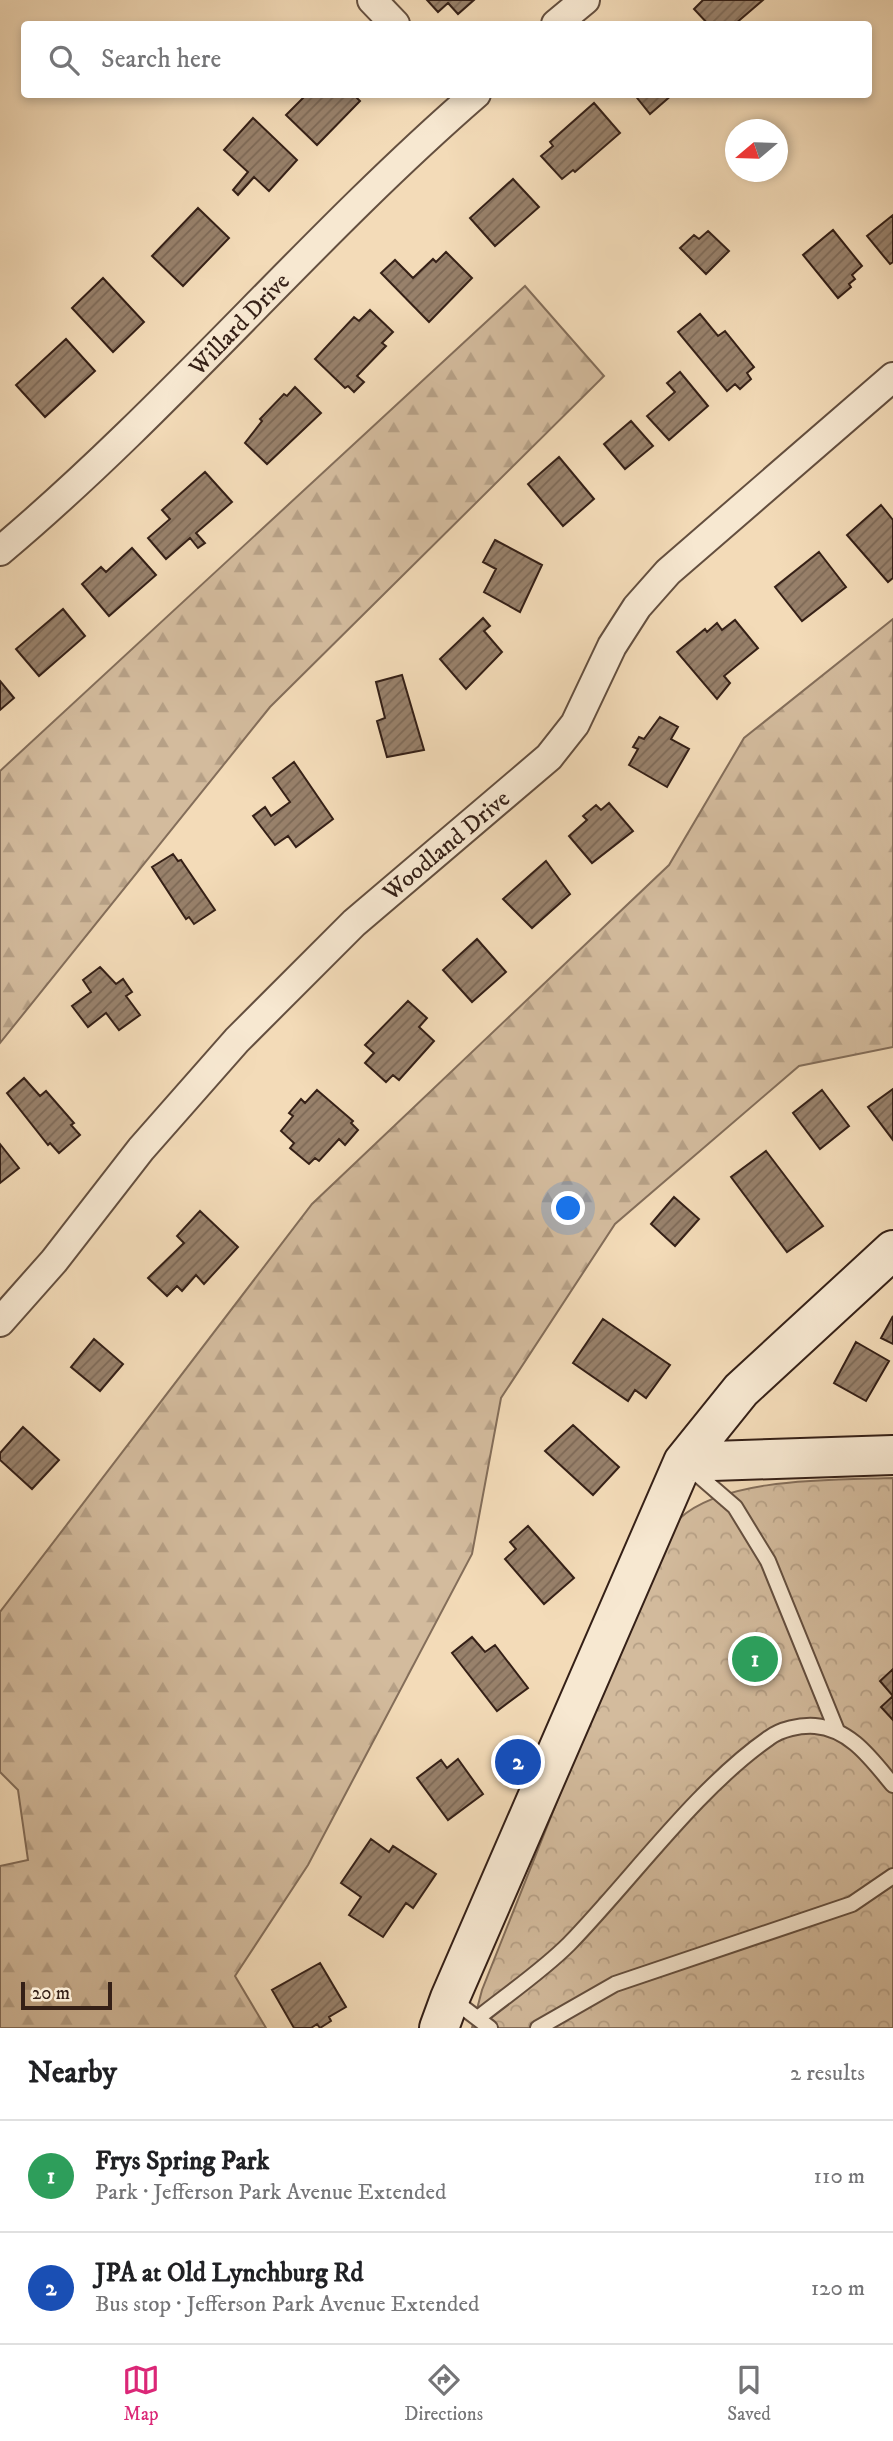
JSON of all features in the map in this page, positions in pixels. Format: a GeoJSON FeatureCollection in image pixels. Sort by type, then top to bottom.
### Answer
{"type":"FeatureCollection","features":[{"type":"Feature","properties":{"kind":"street"},"geometry":{"type":"LineString","coordinates":[[372,0],[392,21]]}},
{"type":"Feature","properties":{"kind":"street"},"geometry":{"type":"LineString","coordinates":[[560,21],[585,0]]}},
{"type":"Feature","properties":{"kind":"street","name":"Willard Drive"},"geometry":{"type":"LineString","coordinates":[[0,551],[133,432],[312,249],[467,98]]}},
{"type":"Feature","properties":{"kind":"street","name":"Woodland Drive"},"geometry":{"type":"LineString","coordinates":[[0,1322],[54,1261],[141,1149],[274,1002],[354,923],[549,757],[575,724],[612,646],[637,607],[667,572],[893,377]]}},
{"type":"Feature","properties":{"kind":"street"},"geometry":{"type":"LineString","coordinates":[[421,2028],[456,2015],[683,1462],[741,1390],[893,1250]]}},
{"type":"Feature","properties":{"kind":"street"},"geometry":{"type":"LineString","coordinates":[[683,1462],[893,1455]]}},
{"type":"Feature","properties":{"kind":"lane"},"geometry":{"type":"LineString","coordinates":[[683,1462],[735,1507],[768,1561],[837,1731]]}},
{"type":"Feature","properties":{"kind":"lane"},"geometry":{"type":"LineString","coordinates":[[456,2015],[567,1946],[722,1777],[771,1736],[792,1728],[815,1726],[837,1731],[857,1743],[893,1785]]}},
{"type":"Feature","properties":{"kind":"lane"},"geometry":{"type":"LineString","coordinates":[[538,2028],[615,1984],[852,1903],[893,1876]]}},
{"type":"Feature","properties":{"kind":"lane"},"geometry":{"type":"LineString","coordinates":[[456,2015],[490,2028]]}},
{"type":"Feature","properties":{"kind":"green space"},"geometry":{"type":"Polygon","coordinates":[[[525,286],[604,376],[270,707],[0,1043],[0,771],[525,286]]]}},
{"type":"Feature","properties":{"kind":"green space"},"geometry":{"type":"Polygon","coordinates":[[[893,619],[893,1047],[799,1066],[615,1224],[501,1398],[472,1554],[308,1865],[235,1976],[266,2028],[0,2028],[0,1866],[28,1860],[18,1790],[0,1772],[0,1612],[312,1204],[669,865],[744,738],[893,619]]]}},
{"type":"Feature","properties":{"kind":"green space"},"geometry":{"type":"Polygon","coordinates":[[[893,1478],[893,2028],[472,2028],[482,1990],[564,1784],[679,1519],[699,1505],[751,1488],[811,1481],[893,1478]]]}},
{"type":"Feature","properties":{"kind":"building"},"geometry":{"type":"Polygon","coordinates":[[[427,0],[474,0],[458,14],[448,3],[438,12],[427,0]]]}},
{"type":"Feature","properties":{"kind":"building"},"geometry":{"type":"Polygon","coordinates":[[[703,0],[763,0],[738,21],[705,21],[694,9],[703,0]]]}},
{"type":"Feature","properties":{"kind":"building"},"geometry":{"type":"Polygon","coordinates":[[[303,98],[357,98],[360,101],[317,145],[286,115],[303,98]]]}},
{"type":"Feature","properties":{"kind":"building"},"geometry":{"type":"Polygon","coordinates":[[[637,98],[668,98],[650,114],[637,98]]]}},
{"type":"Feature","properties":{"kind":"building"},"geometry":{"type":"Polygon","coordinates":[[[594,103],[620,133],[575,172],[573,170],[562,179],[541,156],[553,146],[550,142],[594,103]]]}},
{"type":"Feature","properties":{"kind":"building"},"geometry":{"type":"Polygon","coordinates":[[[253,118],[297,160],[269,191],[254,177],[238,195],[233,190],[248,172],[224,150],[253,118]]]}},
{"type":"Feature","properties":{"kind":"building"},"geometry":{"type":"Polygon","coordinates":[[[513,179],[539,207],[495,246],[470,218],[513,179]]]}},
{"type":"Feature","properties":{"kind":"building"},"geometry":{"type":"Polygon","coordinates":[[[198,208],[229,238],[183,286],[152,256],[198,208]]]}},
{"type":"Feature","properties":{"kind":"building"},"geometry":{"type":"Polygon","coordinates":[[[893,215],[893,262],[890,264],[867,236],[893,215]]]}},
{"type":"Feature","properties":{"kind":"building"},"geometry":{"type":"Polygon","coordinates":[[[833,230],[862,266],[852,275],[855,279],[849,284],[851,287],[838,298],[803,255],[833,230]]]}},
{"type":"Feature","properties":{"kind":"building"},"geometry":{"type":"Polygon","coordinates":[[[708,231],[729,251],[706,274],[680,248],[694,235],[699,239],[708,231]]]}},
{"type":"Feature","properties":{"kind":"building"},"geometry":{"type":"Polygon","coordinates":[[[446,252],[472,278],[429,322],[381,273],[395,260],[413,278],[433,259],[436,262],[446,252]]]}},
{"type":"Feature","properties":{"kind":"building"},"geometry":{"type":"Polygon","coordinates":[[[103,278],[144,322],[113,352],[72,308],[103,278]]]}},
{"type":"Feature","properties":{"kind":"building"},"geometry":{"type":"Polygon","coordinates":[[[370,310],[393,332],[382,343],[386,346],[357,376],[364,382],[354,392],[348,386],[345,388],[315,359],[354,317],[359,321],[370,310]]]}},
{"type":"Feature","properties":{"kind":"building"},"geometry":{"type":"Polygon","coordinates":[[[700,314],[718,336],[725,331],[754,367],[747,373],[751,379],[740,389],[735,384],[727,391],[678,332],[700,314]]]}},
{"type":"Feature","properties":{"kind":"building"},"geometry":{"type":"Polygon","coordinates":[[[66,339],[95,371],[45,417],[16,385],[66,339]]]}},
{"type":"Feature","properties":{"kind":"building"},"geometry":{"type":"Polygon","coordinates":[[[680,372],[708,406],[669,440],[647,416],[675,392],[667,383],[680,372]]]}},
{"type":"Feature","properties":{"kind":"building"},"geometry":{"type":"Polygon","coordinates":[[[295,387],[321,413],[267,464],[245,443],[262,421],[260,419],[284,394],[287,396],[295,387]]]}},
{"type":"Feature","properties":{"kind":"building"},"geometry":{"type":"Polygon","coordinates":[[[631,421],[653,446],[625,469],[604,444],[631,421]]]}},
{"type":"Feature","properties":{"kind":"building"},"geometry":{"type":"Polygon","coordinates":[[[559,457],[594,499],[563,526],[528,484],[559,457]]]}},
{"type":"Feature","properties":{"kind":"building"},"geometry":{"type":"Polygon","coordinates":[[[205,472],[232,502],[196,533],[205,543],[198,548],[190,538],[166,559],[148,538],[170,519],[162,510],[205,472]]]}},
{"type":"Feature","properties":{"kind":"building"},"geometry":{"type":"Polygon","coordinates":[[[881,505],[893,520],[893,578],[888,582],[847,535],[881,505]]]}},
{"type":"Feature","properties":{"kind":"building"},"geometry":{"type":"Polygon","coordinates":[[[495,540],[542,565],[520,612],[484,592],[496,569],[483,562],[495,540]]]}},
{"type":"Feature","properties":{"kind":"building"},"geometry":{"type":"Polygon","coordinates":[[[132,548],[156,575],[109,616],[82,584],[101,567],[106,572],[132,548]]]}},
{"type":"Feature","properties":{"kind":"building"},"geometry":{"type":"Polygon","coordinates":[[[819,552],[846,587],[802,621],[775,587],[819,552]]]}},
{"type":"Feature","properties":{"kind":"building"},"geometry":{"type":"Polygon","coordinates":[[[63,609],[85,636],[39,676],[16,649],[63,609]]]}},
{"type":"Feature","properties":{"kind":"building"},"geometry":{"type":"Polygon","coordinates":[[[483,618],[490,626],[484,631],[502,652],[466,689],[440,659],[483,618]]]}},
{"type":"Feature","properties":{"kind":"building"},"geometry":{"type":"Polygon","coordinates":[[[735,620],[758,648],[724,676],[730,683],[717,699],[677,652],[705,629],[707,632],[717,623],[722,630],[735,620]]]}},
{"type":"Feature","properties":{"kind":"building"},"geometry":{"type":"Polygon","coordinates":[[[402,675],[424,750],[387,757],[377,721],[385,718],[376,682],[402,675]]]}},
{"type":"Feature","properties":{"kind":"building"},"geometry":{"type":"Polygon","coordinates":[[[0,681],[14,698],[0,710],[0,681]]]}},
{"type":"Feature","properties":{"kind":"building"},"geometry":{"type":"Polygon","coordinates":[[[660,717],[678,727],[671,739],[689,749],[667,787],[629,765],[638,749],[633,747],[639,737],[644,739],[660,717]]]}},
{"type":"Feature","properties":{"kind":"building"},"geometry":{"type":"Polygon","coordinates":[[[294,762],[333,819],[296,847],[288,836],[275,845],[253,816],[265,807],[271,816],[290,802],[273,778],[294,762]]]}},
{"type":"Feature","properties":{"kind":"building"},"geometry":{"type":"Polygon","coordinates":[[[609,803],[633,831],[592,863],[569,836],[587,820],[583,816],[596,805],[601,810],[609,803]]]}},
{"type":"Feature","properties":{"kind":"building"},"geometry":{"type":"Polygon","coordinates":[[[173,854],[178,861],[181,860],[215,910],[194,924],[189,917],[186,919],[152,867],[173,854]]]}},
{"type":"Feature","properties":{"kind":"building"},"geometry":{"type":"Polygon","coordinates":[[[546,861],[570,894],[532,928],[503,899],[546,861]]]}},
{"type":"Feature","properties":{"kind":"building"},"geometry":{"type":"Polygon","coordinates":[[[477,939],[506,972],[472,1002],[443,970],[477,939]]]}},
{"type":"Feature","properties":{"kind":"building"},"geometry":{"type":"Polygon","coordinates":[[[100,967],[116,984],[123,979],[132,992],[126,996],[140,1015],[119,1030],[106,1013],[88,1027],[72,1006],[91,992],[83,980],[100,967]]]}},
{"type":"Feature","properties":{"kind":"building"},"geometry":{"type":"Polygon","coordinates":[[[408,1001],[427,1018],[419,1027],[434,1041],[399,1080],[393,1075],[386,1082],[365,1063],[374,1053],[365,1045],[408,1001]]]}},
{"type":"Feature","properties":{"kind":"building"},"geometry":{"type":"Polygon","coordinates":[[[24,1078],[40,1096],[46,1091],[74,1123],[71,1125],[80,1135],[59,1153],[50,1143],[48,1145],[7,1093],[24,1078]]]}},
{"type":"Feature","properties":{"kind":"building"},"geometry":{"type":"Polygon","coordinates":[[[893,1089],[893,1140],[868,1107],[893,1089]]]}},
{"type":"Feature","properties":{"kind":"building"},"geometry":{"type":"Polygon","coordinates":[[[317,1090],[353,1121],[351,1123],[358,1130],[345,1145],[339,1139],[319,1161],[315,1158],[309,1164],[290,1148],[294,1143],[281,1131],[293,1116],[289,1113],[301,1099],[305,1103],[317,1090]]]}},
{"type":"Feature","properties":{"kind":"building"},"geometry":{"type":"Polygon","coordinates":[[[822,1090],[849,1126],[820,1149],[793,1113],[822,1090]]]}},
{"type":"Feature","properties":{"kind":"building"},"geometry":{"type":"Polygon","coordinates":[[[0,1144],[19,1168],[0,1183],[0,1144]]]}},
{"type":"Feature","properties":{"kind":"building"},"geometry":{"type":"Polygon","coordinates":[[[766,1151],[823,1226],[787,1252],[731,1177],[766,1151]]]}},
{"type":"Feature","properties":{"kind":"building"},"geometry":{"type":"Polygon","coordinates":[[[674,1197],[699,1219],[675,1246],[651,1224],[674,1197]]]}},
{"type":"Feature","properties":{"kind":"building"},"geometry":{"type":"Polygon","coordinates":[[[200,1211],[238,1247],[204,1284],[196,1275],[182,1291],[177,1286],[167,1296],[148,1278],[184,1243],[177,1236],[200,1211]]]}},
{"type":"Feature","properties":{"kind":"building"},"geometry":{"type":"Polygon","coordinates":[[[893,1316],[893,1344],[881,1338],[893,1316]]]}},
{"type":"Feature","properties":{"kind":"building"},"geometry":{"type":"Polygon","coordinates":[[[603,1319],[670,1365],[646,1398],[635,1390],[628,1401],[573,1363],[603,1319]]]}},
{"type":"Feature","properties":{"kind":"building"},"geometry":{"type":"Polygon","coordinates":[[[94,1339],[123,1364],[100,1391],[71,1367],[94,1339]]]}},
{"type":"Feature","properties":{"kind":"building"},"geometry":{"type":"Polygon","coordinates":[[[856,1342],[889,1361],[866,1401],[834,1383],[856,1342]]]}},
{"type":"Feature","properties":{"kind":"building"},"geometry":{"type":"Polygon","coordinates":[[[573,1425],[619,1467],[593,1495],[545,1451],[573,1425]]]}},
{"type":"Feature","properties":{"kind":"building"},"geometry":{"type":"Polygon","coordinates":[[[23,1427],[59,1460],[32,1489],[0,1460],[0,1453],[23,1427]]]}},
{"type":"Feature","properties":{"kind":"building"},"geometry":{"type":"Polygon","coordinates":[[[528,1526],[574,1578],[544,1604],[505,1559],[516,1549],[510,1542],[528,1526]]]}},
{"type":"Feature","properties":{"kind":"building"},"geometry":{"type":"Polygon","coordinates":[[[472,1637],[485,1652],[495,1645],[528,1688],[497,1711],[452,1653],[472,1637]]]}},
{"type":"Feature","properties":{"kind":"building"},"geometry":{"type":"Polygon","coordinates":[[[893,1669],[893,1696],[880,1681],[893,1669]]]}},
{"type":"Feature","properties":{"kind":"building"},"geometry":{"type":"Polygon","coordinates":[[[893,1696],[893,1720],[881,1707],[893,1696]]]}},
{"type":"Feature","properties":{"kind":"building"},"geometry":{"type":"Polygon","coordinates":[[[458,1759],[483,1794],[448,1820],[417,1778],[441,1760],[447,1768],[458,1759]]]}},
{"type":"Feature","properties":{"kind":"building"},"geometry":{"type":"Polygon","coordinates":[[[371,1839],[389,1852],[393,1846],[436,1874],[413,1908],[406,1903],[383,1937],[349,1915],[361,1897],[341,1883],[371,1839]]]}},
{"type":"Feature","properties":{"kind":"building"},"geometry":{"type":"Polygon","coordinates":[[[320,1963],[346,2007],[329,2017],[331,2021],[320,2028],[317,2024],[311,2028],[294,2028],[272,1990],[320,1963]]]}},
{"type":"Feature","properties":{"kind":"place","name":"Frys Spring Park"},"geometry":{"type":"Point","coordinates":[755,1659]}},
{"type":"Feature","properties":{"kind":"place","name":"JPA at Old Lynchburg Rd"},"geometry":{"type":"Point","coordinates":[518,1762]}}]}
